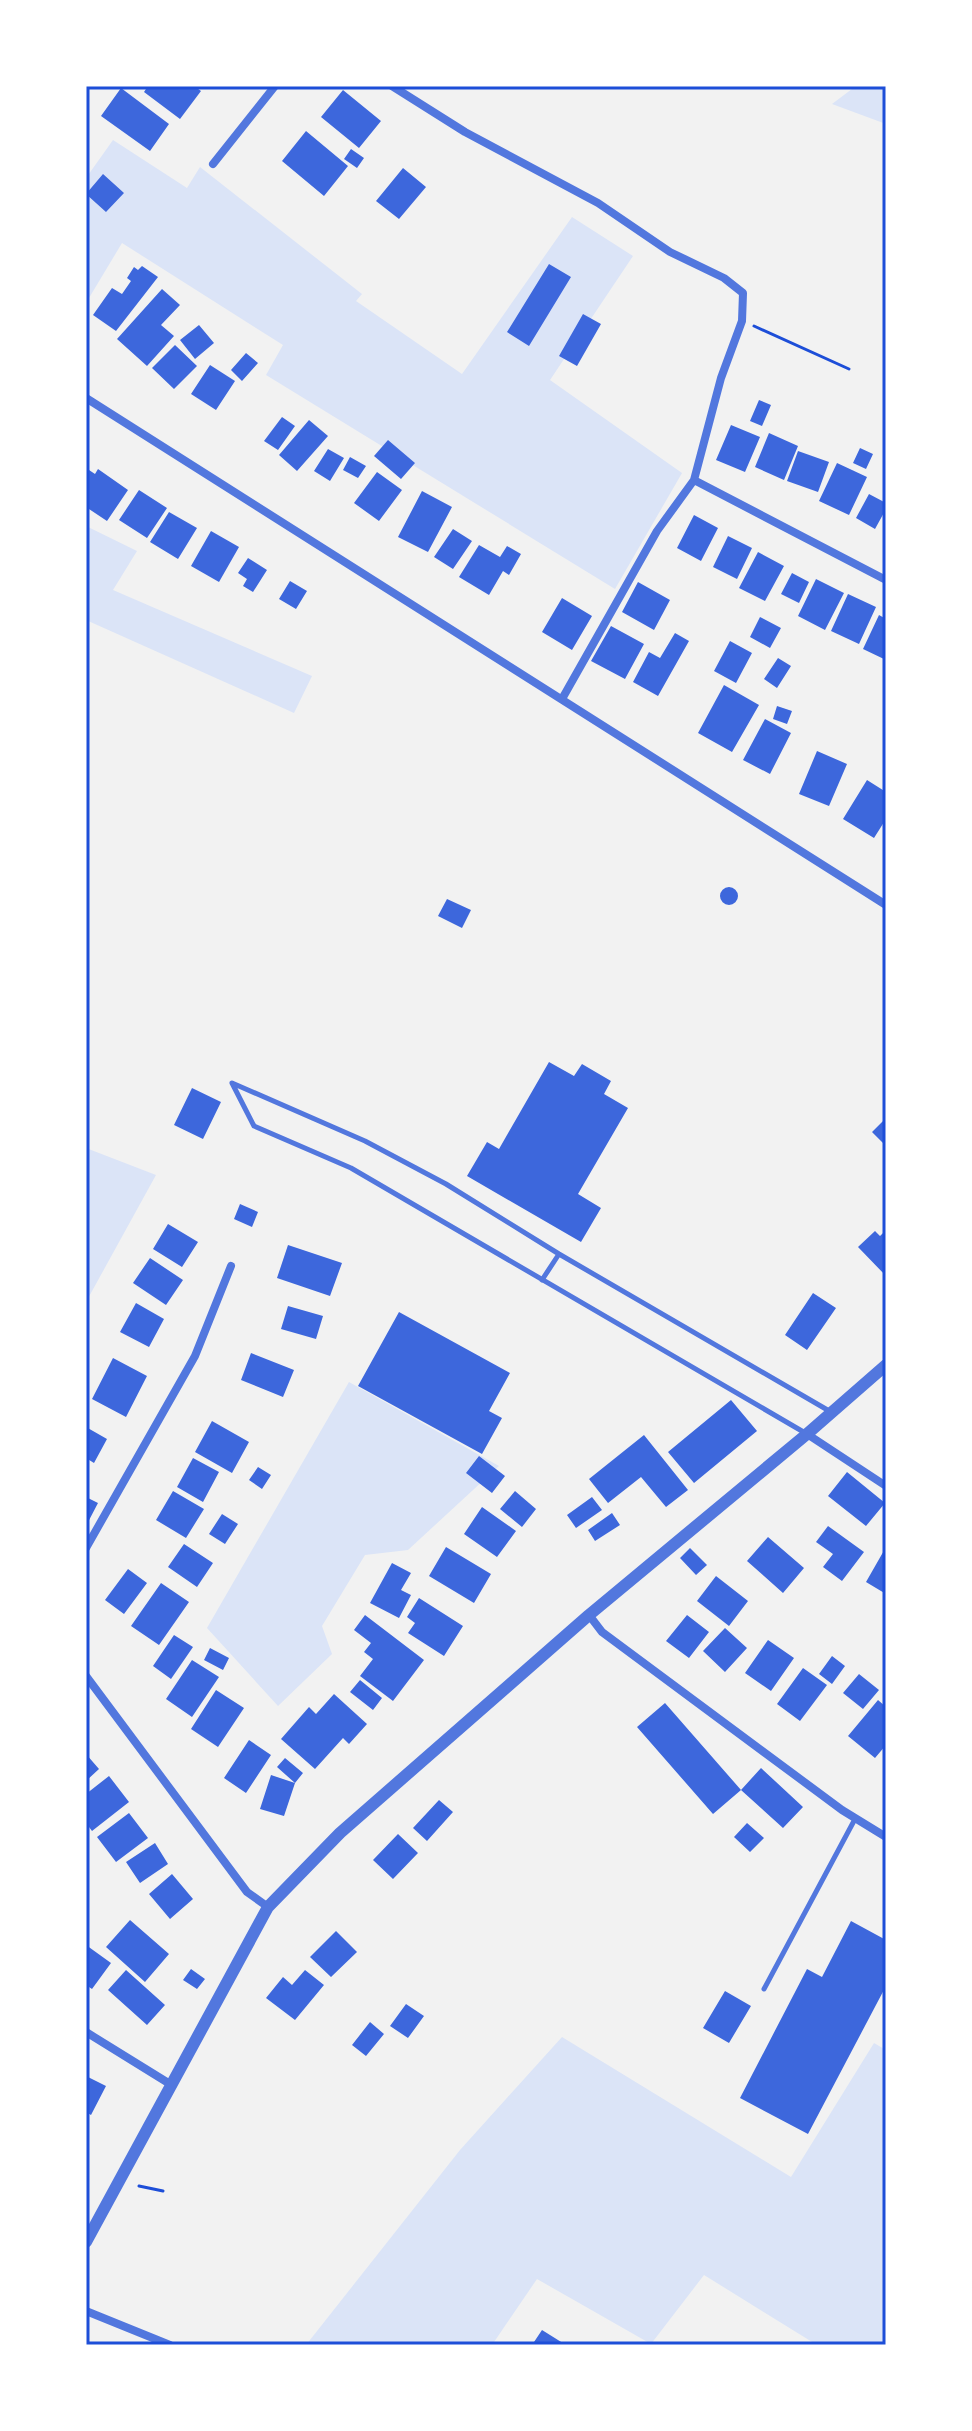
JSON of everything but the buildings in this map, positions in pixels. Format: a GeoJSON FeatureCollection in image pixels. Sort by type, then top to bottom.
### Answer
{"type":"FeatureCollection","features":[{"type":"Feature","properties":{"kind":"street"},"geometry":{"type":"LineString","coordinates":[[213,164],[275,86]]}},
{"type":"Feature","properties":{"kind":"street"},"geometry":{"type":"LineString","coordinates":[[392,86],[465,132],[598,203],[670,252],[724,278],[743,293],[742,321],[721,378],[694,480],[657,531],[562,699]]}},
{"type":"Feature","properties":{"kind":"street"},"geometry":{"type":"LineString","coordinates":[[86,398],[886,905]]}},
{"type":"Feature","properties":{"kind":"street"},"geometry":{"type":"LineString","coordinates":[[694,480],[886,580]]}},
{"type":"Feature","properties":{"kind":"street"},"geometry":{"type":"LineString","coordinates":[[86,1548],[195,1356],[231,1266]]}},
{"type":"Feature","properties":{"kind":"street"},"geometry":{"type":"LineString","coordinates":[[86,2242],[268,1907],[340,1833],[589,1615],[886,1365]]}},
{"type":"Feature","properties":{"kind":"street"},"geometry":{"type":"LineString","coordinates":[[807,1434],[886,1486]]}},
{"type":"Feature","properties":{"kind":"street"},"geometry":{"type":"LineString","coordinates":[[589,1615],[602,1632],[886,1837]]}},
{"type":"Feature","properties":{"kind":"street"},"geometry":{"type":"LineString","coordinates":[[86,1676],[247,1892],[268,1907]]}},
{"type":"Feature","properties":{"kind":"street"},"geometry":{"type":"LineString","coordinates":[[86,2032],[170,2084]]}},
{"type":"Feature","properties":{"kind":"street"},"geometry":{"type":"LineString","coordinates":[[86,2311],[170,2345]]}},
{"type":"Feature","properties":{"kind":"lane"},"geometry":{"type":"LineString","coordinates":[[807,1434],[351,1168],[254,1126],[232,1083],[365,1141],[446,1184],[559,1254],[832,1412]]}},
{"type":"Feature","properties":{"kind":"lane"},"geometry":{"type":"LineString","coordinates":[[542,1280],[559,1254]]}},
{"type":"Feature","properties":{"kind":"lane"},"geometry":{"type":"LineString","coordinates":[[764,1989],[856,1818]]}},
{"type":"Feature","properties":{"kind":"path"},"geometry":{"type":"LineString","coordinates":[[742,321],[849,369]]}},
{"type":"Feature","properties":{"kind":"path"},"geometry":{"type":"LineString","coordinates":[[139,2186],[163,2191]]}},
{"type":"Feature","properties":{"kind":"shaded area"},"geometry":{"type":"Polygon","coordinates":[[[856,86],[886,86],[886,124],[832,104],[856,86]]]}},
{"type":"Feature","properties":{"kind":"shaded area"},"geometry":{"type":"Polygon","coordinates":[[[113,140],[187,188],[200,167],[362,294],[356,301],[462,374],[572,217],[633,256],[550,380],[682,473],[615,589],[266,375],[283,345],[122,243],[86,303],[86,178],[113,140]]]}},
{"type":"Feature","properties":{"kind":"shaded area"},"geometry":{"type":"Polygon","coordinates":[[[86,526],[137,551],[113,590],[312,676],[294,713],[86,620],[86,526]]]}},
{"type":"Feature","properties":{"kind":"shaded area"},"geometry":{"type":"Polygon","coordinates":[[[86,1148],[156,1175],[86,1302],[86,1148]]]}},
{"type":"Feature","properties":{"kind":"shaded area"},"geometry":{"type":"Polygon","coordinates":[[[349,1382],[499,1466],[408,1550],[365,1555],[322,1626],[332,1654],[278,1706],[207,1628],[349,1382]]]}},
{"type":"Feature","properties":{"kind":"shaded area"},"geometry":{"type":"Polygon","coordinates":[[[562,2037],[791,2177],[874,2043],[886,2050],[886,2345],[817,2345],[704,2275],[651,2344],[537,2279],[492,2345],[306,2345],[460,2150],[562,2037]]]}}]}
